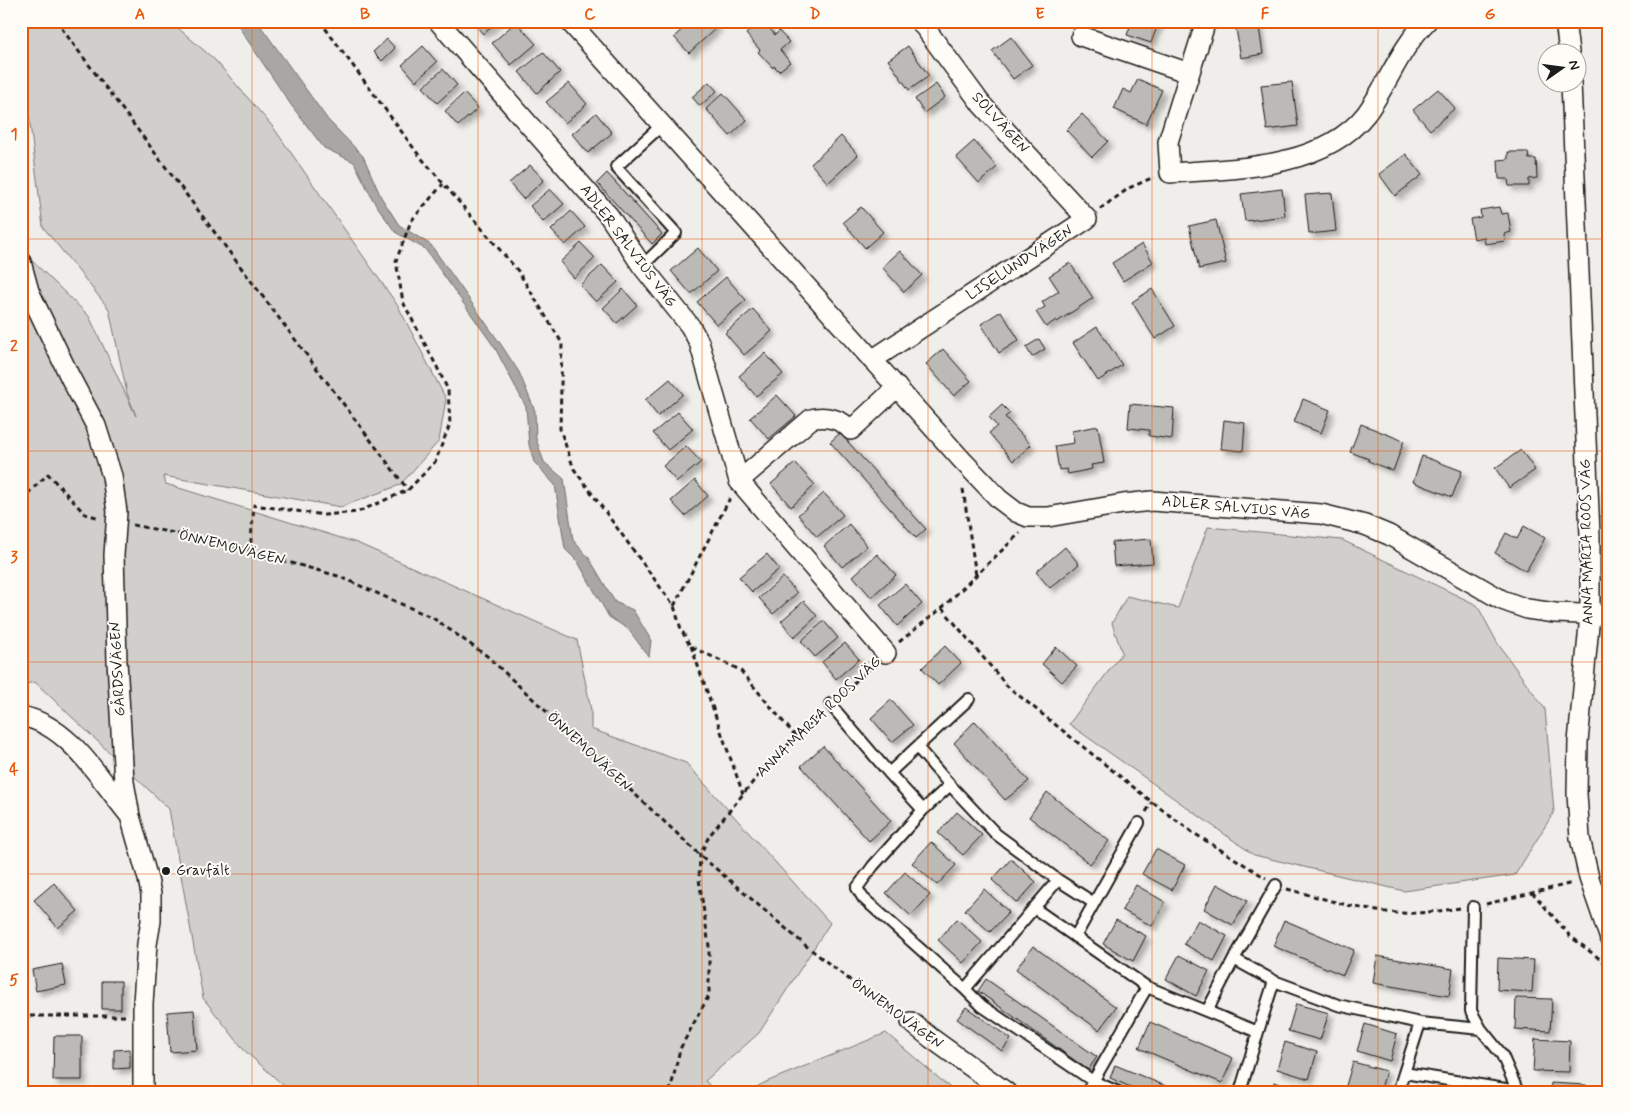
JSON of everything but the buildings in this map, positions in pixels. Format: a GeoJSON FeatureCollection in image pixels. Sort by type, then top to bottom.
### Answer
{"type":"FeatureCollection","features":[{"type":"Feature","properties":{"kind":"street","name":"ADLER SALVIUS VÄG"},"geometry":{"type":"LineString","coordinates":[[438,21],[609,216],[642,266],[690,326],[699,342],[739,481],[886,653]]}},
{"type":"Feature","properties":{"kind":"street","name":"ADLER SALVIUS VÄG"},"geometry":{"type":"LineString","coordinates":[[569,21],[961,459],[999,499],[1016,512],[1028,516],[1048,517],[1152,501],[1321,514],[1365,526],[1389,535],[1502,600],[1527,609],[1555,613],[1599,615]]}},
{"type":"Feature","properties":{"kind":"street","name":"SOLVÄGEN"},"geometry":{"type":"LineString","coordinates":[[920,21],[982,105],[1088,219]]}},
{"type":"Feature","properties":{"kind":"street"},"geometry":{"type":"LineString","coordinates":[[1206,21],[1168,142],[1170,174],[1273,163],[1299,158],[1329,144],[1348,132],[1365,114],[1416,32],[1426,21]]}},
{"type":"Feature","properties":{"kind":"street"},"geometry":{"type":"LineString","coordinates":[[1565,21],[1568,42]]}},
{"type":"Feature","properties":{"kind":"street"},"geometry":{"type":"LineString","coordinates":[[1081,36],[1189,73]]}},
{"type":"Feature","properties":{"kind":"street","name":"ANNA MARIA ROOS VÄG"},"geometry":{"type":"LineString","coordinates":[[1571,92],[1590,535],[1599,615],[1578,742],[1577,794],[1580,838],[1589,878],[1609,936]]}},
{"type":"Feature","properties":{"kind":"street","name":"LISELUNDVÄGEN"},"geometry":{"type":"LineString","coordinates":[[872,360],[1088,219]]}},
{"type":"Feature","properties":{"kind":"street","name":"GÅRDSVÄGEN"},"geometry":{"type":"LineString","coordinates":[[21,262],[33,300],[96,426],[112,476],[117,512],[114,554],[117,661],[124,782],[130,816],[151,894],[143,1016],[143,1092]]}},
{"type":"Feature","properties":{"kind":"street"},"geometry":{"type":"LineString","coordinates":[[739,481],[811,419],[821,416],[836,420],[851,430],[897,387]]}},
{"type":"Feature","properties":{"kind":"street"},"geometry":{"type":"LineString","coordinates":[[21,716],[51,728],[76,747],[130,816]]}},
{"type":"Feature","properties":{"kind":"street","name":"ÖNNEMOVÄGEN"},"geometry":{"type":"LineString","coordinates":[[912,1022],[939,1044],[1006,1092]]}},
{"type":"Feature","properties":{"kind":"lane"},"geometry":{"type":"LineString","coordinates":[[642,266],[676,233],[616,166],[662,126]]}},
{"type":"Feature","properties":{"kind":"lane"},"geometry":{"type":"LineString","coordinates":[[889,773],[969,699]]}},
{"type":"Feature","properties":{"kind":"lane"},"geometry":{"type":"LineString","coordinates":[[830,704],[923,810]]}},
{"type":"Feature","properties":{"kind":"lane"},"geometry":{"type":"LineString","coordinates":[[918,747],[950,785],[996,834],[1058,880],[1094,903]]}},
{"type":"Feature","properties":{"kind":"lane"},"geometry":{"type":"LineString","coordinates":[[950,785],[923,810],[873,866],[857,888],[862,898],[982,1006],[1093,1081],[1118,1092]]}},
{"type":"Feature","properties":{"kind":"lane"},"geometry":{"type":"LineString","coordinates":[[1076,937],[1139,823]]}},
{"type":"Feature","properties":{"kind":"lane"},"geometry":{"type":"LineString","coordinates":[[965,989],[1058,880]]}},
{"type":"Feature","properties":{"kind":"lane"},"geometry":{"type":"LineString","coordinates":[[1207,1011],[1276,884]]}},
{"type":"Feature","properties":{"kind":"lane"},"geometry":{"type":"LineString","coordinates":[[1473,907],[1471,1011],[1480,1029],[1502,1055],[1518,1092]]}},
{"type":"Feature","properties":{"kind":"lane"},"geometry":{"type":"LineString","coordinates":[[1034,908],[1147,986],[1258,1032]]}},
{"type":"Feature","properties":{"kind":"lane"},"geometry":{"type":"LineString","coordinates":[[1234,959],[1274,981],[1338,1005],[1420,1022],[1480,1029]]}},
{"type":"Feature","properties":{"kind":"lane"},"geometry":{"type":"LineString","coordinates":[[1240,1092],[1274,981]]}},
{"type":"Feature","properties":{"kind":"lane"},"geometry":{"type":"LineString","coordinates":[[1087,1092],[1147,986]]}},
{"type":"Feature","properties":{"kind":"lane"},"geometry":{"type":"LineString","coordinates":[[1398,1092],[1420,1022]]}},
{"type":"Feature","properties":{"kind":"lane"},"geometry":{"type":"LineString","coordinates":[[1404,1073],[1518,1092]]}},
{"type":"Feature","properties":{"kind":"path"},"geometry":{"type":"LineString","coordinates":[[56,21],[408,490]]}},
{"type":"Feature","properties":{"kind":"path"},"geometry":{"type":"LineString","coordinates":[[320,21],[418,154],[518,271],[562,343],[560,429],[574,469],[674,606],[743,794]]}},
{"type":"Feature","properties":{"kind":"path","name":"LISELUNDVÄGEN"},"geometry":{"type":"LineString","coordinates":[[1088,219],[1129,188],[1148,178],[1170,174]]}},
{"type":"Feature","properties":{"kind":"path"},"geometry":{"type":"LineString","coordinates":[[250,552],[254,505],[324,515],[358,512],[408,490],[435,462],[450,424],[448,390],[438,367],[403,302],[396,261],[411,221],[443,184]]}},
{"type":"Feature","properties":{"kind":"path"},"geometry":{"type":"LineString","coordinates":[[961,459],[962,479],[976,576]]}},
{"type":"Feature","properties":{"kind":"path","name":"ÖNNEMOVÄGEN"},"geometry":{"type":"LineString","coordinates":[[21,500],[48,474],[85,514],[116,522],[210,540],[338,576],[433,618],[487,656],[700,855],[805,945],[896,1016],[912,1022]]}},
{"type":"Feature","properties":{"kind":"path"},"geometry":{"type":"LineString","coordinates":[[674,606],[739,481]]}},
{"type":"Feature","properties":{"kind":"path","name":"ANNA MARIA ROOS VÄG"},"geometry":{"type":"LineString","coordinates":[[700,855],[709,836],[765,767],[886,653],[942,608],[976,576],[1022,531],[1028,516]]}},
{"type":"Feature","properties":{"kind":"path"},"geometry":{"type":"LineString","coordinates":[[942,608],[1007,686],[1192,832],[1284,888],[1354,906],[1397,913],[1473,907],[1573,883]]}},
{"type":"Feature","properties":{"kind":"path"},"geometry":{"type":"LineString","coordinates":[[690,646],[740,670],[796,737]]}},
{"type":"Feature","properties":{"kind":"path"},"geometry":{"type":"LineString","coordinates":[[670,1092],[680,1049],[709,995],[710,946],[700,878],[700,855]]}},
{"type":"Feature","properties":{"kind":"path"},"geometry":{"type":"LineString","coordinates":[[1532,892],[1570,936],[1609,966]]}},
{"type":"Feature","properties":{"kind":"path"},"geometry":{"type":"LineString","coordinates":[[21,1016],[143,1016]]}},
{"type":"Feature","properties":{"kind":"shaded area"},"geometry":{"type":"Polygon","coordinates":[[[21,21],[170,21],[215,60],[273,127],[398,306],[446,399],[439,441],[400,485],[341,507],[163,476],[166,484],[357,543],[577,640],[591,710],[591,729],[686,763],[830,923],[759,1033],[705,1081],[717,1092],[291,1092],[245,1051],[203,998],[169,809],[35,682],[21,685],[21,250],[89,316],[136,416],[127,393],[109,309],[43,227],[21,53],[21,21]]]}},
{"type":"Feature","properties":{"kind":"shaded area"},"geometry":{"type":"Polygon","coordinates":[[[236,21],[257,21],[328,120],[363,156],[381,197],[399,225],[431,245],[519,372],[535,411],[536,439],[544,462],[564,479],[573,540],[589,558],[615,602],[633,610],[651,640],[649,657],[628,629],[609,617],[578,562],[565,549],[555,485],[534,462],[529,445],[526,407],[495,348],[425,249],[395,232],[373,200],[354,162],[324,148],[291,105],[236,21]]]}},
{"type":"Feature","properties":{"kind":"shaded area"},"geometry":{"type":"Polygon","coordinates":[[[1208,527],[1342,540],[1477,605],[1498,644],[1545,709],[1554,812],[1515,875],[1404,891],[1254,855],[1069,724],[1122,653],[1112,623],[1127,596],[1178,608],[1208,527]]]}},
{"type":"Feature","properties":{"kind":"shaded area"},"geometry":{"type":"Polygon","coordinates":[[[886,1033],[955,1092],[747,1092],[766,1082],[886,1033]]]}},
{"type":"Feature","properties":{"kind":"place","name":"Gravfält"},"geometry":{"type":"Point","coordinates":[166,871]}}]}
